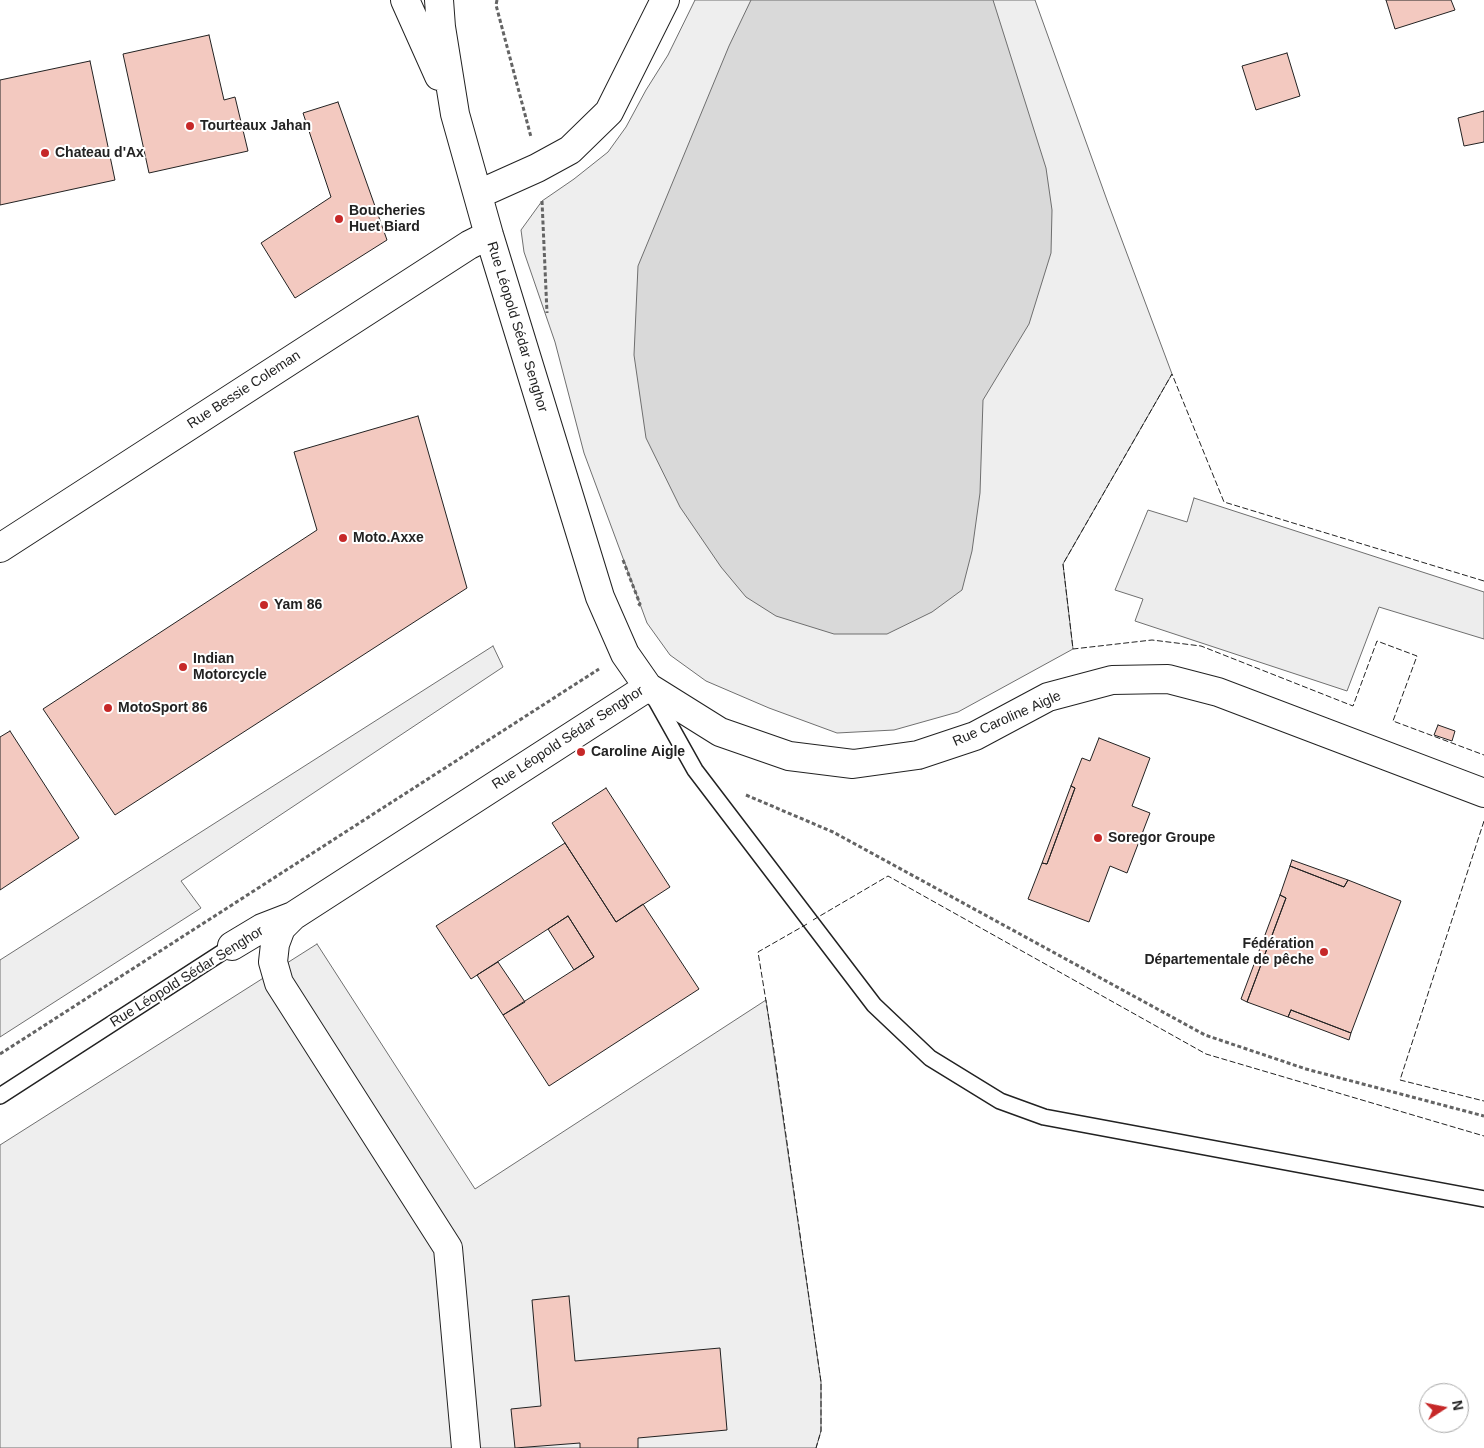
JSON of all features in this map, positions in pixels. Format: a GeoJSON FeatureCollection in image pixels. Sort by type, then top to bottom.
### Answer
{"type":"FeatureCollection","features":[{"type":"Feature","properties":{"kind":"street","name":"Rue Léopold Sédar Senghor"},"geometry":{"type":"LineString","coordinates":[[405,0],[455,114]]}},
{"type":"Feature","properties":{"kind":"street","name":"Rue Léopold Sédar Senghor"},"geometry":{"type":"LineString","coordinates":[[232,946],[262,928],[293,916],[648,687],[620,643],[600,597],[489,236],[455,114],[441,27],[439,0]]}},
{"type":"Feature","properties":{"kind":"street"},"geometry":{"type":"LineString","coordinates":[[478,194],[529,172],[570,150],[609,112],[665,0]]}},
{"type":"Feature","properties":{"kind":"street","name":"Rue Bessie Coleman"},"geometry":{"type":"LineString","coordinates":[[0,548],[469,245],[489,236]]}},
{"type":"Feature","properties":{"kind":"street","name":"Rue Caroline Aigle"},"geometry":{"type":"LineString","coordinates":[[648,687],[720,732],[789,756],[853,764],[918,755],[975,736],[1048,697],[1112,680],[1168,680],[1218,692],[1484,793]]}},
{"type":"Feature","properties":{"kind":"street"},"geometry":{"type":"LineString","coordinates":[[293,916],[281,928],[275,944],[273,962],[278,983],[448,1248],[466,1448]]}},
{"type":"Feature","properties":{"kind":"lane"},"geometry":{"type":"LineString","coordinates":[[648,687],[695,770],[874,1005],[930,1058],[1000,1102],[1044,1117],[1484,1199]]}},
{"type":"Feature","properties":{"kind":"lane","name":"Rue Léopold Sédar Senghor"},"geometry":{"type":"LineString","coordinates":[[0,1096],[232,946]]}},
{"type":"Feature","properties":{"kind":"path"},"geometry":{"type":"LineString","coordinates":[[497,0],[496,5],[533,145]]}},
{"type":"Feature","properties":{"kind":"path"},"geometry":{"type":"LineString","coordinates":[[542,201],[548,322]]}},
{"type":"Feature","properties":{"kind":"path"},"geometry":{"type":"LineString","coordinates":[[0,1054],[595,671],[620,643],[640,604],[623,559]]}},
{"type":"Feature","properties":{"kind":"path"},"geometry":{"type":"LineString","coordinates":[[713,794],[741,793],[833,832],[1206,1036],[1306,1069],[1484,1116]]}},
{"type":"Feature","properties":{"kind":"shaded area"},"geometry":{"type":"Polygon","coordinates":[[[695,0],[1035,0],[1172,374],[1063,564],[1073,649],[958,712],[894,730],[837,733],[769,708],[706,681],[670,655],[647,623],[584,453],[555,342],[524,252],[521,230],[542,201],[608,152],[626,127],[668,55],[695,0]]]}},
{"type":"Feature","properties":{"kind":"shaded area"},"geometry":{"type":"Polygon","coordinates":[[[751,0],[993,0],[1046,168],[1052,210],[1051,253],[1029,324],[983,400],[980,493],[972,551],[962,590],[932,612],[887,634],[834,634],[776,616],[746,597],[721,567],[680,507],[646,438],[634,355],[638,266],[729,46],[751,0]]]}},
{"type":"Feature","properties":{"kind":"shaded area"},"geometry":{"type":"Polygon","coordinates":[[[1194,498],[1484,592],[1484,639],[1379,607],[1347,691],[1135,621],[1143,599],[1115,590],[1148,510],[1187,522],[1194,498]]]}},
{"type":"Feature","properties":{"kind":"shaded area"},"geometry":{"type":"Polygon","coordinates":[[[493,646],[503,667],[181,881],[201,908],[0,1037],[0,960],[493,646]]]}},
{"type":"Feature","properties":{"kind":"shaded area"},"geometry":{"type":"Polygon","coordinates":[[[317,944],[475,1189],[766,1000],[821,1382],[821,1431],[816,1448],[0,1448],[0,1145],[317,944]]]}},
{"type":"Feature","properties":{"kind":"building"},"geometry":{"type":"Polygon","coordinates":[[[1386,0],[1451,0],[1455,10],[1395,29],[1386,0]]]}},
{"type":"Feature","properties":{"kind":"building","name":"Tourteaux Jahan"},"geometry":{"type":"Polygon","coordinates":[[[209,35],[224,100],[235,97],[248,151],[149,173],[123,54],[209,35]]]}},
{"type":"Feature","properties":{"kind":"building"},"geometry":{"type":"Polygon","coordinates":[[[1287,53],[1300,96],[1256,110],[1242,66],[1287,53]]]}},
{"type":"Feature","properties":{"kind":"building"},"geometry":{"type":"Polygon","coordinates":[[[90,61],[115,180],[0,205],[0,80],[90,61]]]}},
{"type":"Feature","properties":{"kind":"building","name":"Boucheries Huet Biard"},"geometry":{"type":"Polygon","coordinates":[[[338,102],[387,240],[295,298],[261,243],[331,197],[303,113],[338,102]]]}},
{"type":"Feature","properties":{"kind":"building"},"geometry":{"type":"Polygon","coordinates":[[[1484,111],[1484,142],[1464,146],[1458,118],[1484,111]]]}},
{"type":"Feature","properties":{"kind":"building"},"geometry":{"type":"Polygon","coordinates":[[[418,416],[467,588],[115,815],[43,709],[317,530],[294,452],[418,416]]]}},
{"type":"Feature","properties":{"kind":"building"},"geometry":{"type":"Polygon","coordinates":[[[1438,725],[1455,731],[1452,741],[1434,735],[1438,725]]]}},
{"type":"Feature","properties":{"kind":"building"},"geometry":{"type":"Polygon","coordinates":[[[10,731],[79,838],[0,890],[0,737],[10,731]]]}},
{"type":"Feature","properties":{"kind":"building","name":"Soregor Groupe"},"geometry":{"type":"Polygon","coordinates":[[[1099,738],[1150,758],[1132,806],[1150,813],[1127,873],[1110,866],[1089,922],[1028,899],[1042,863],[1047,864],[1075,788],[1071,786],[1082,758],[1090,761],[1099,738]]]}},
{"type":"Feature","properties":{"kind":"building"},"geometry":{"type":"Polygon","coordinates":[[[1071,786],[1075,788],[1047,864],[1042,863],[1071,786]]]}},
{"type":"Feature","properties":{"kind":"building"},"geometry":{"type":"Polygon","coordinates":[[[606,788],[670,887],[616,922],[552,823],[606,788]]]}},
{"type":"Feature","properties":{"kind":"building"},"geometry":{"type":"Polygon","coordinates":[[[565,843],[616,922],[643,904],[699,989],[549,1086],[503,1015],[594,957],[568,916],[471,979],[436,926],[565,843]]]}},
{"type":"Feature","properties":{"kind":"building"},"geometry":{"type":"Polygon","coordinates":[[[1292,860],[1348,880],[1344,887],[1290,866],[1292,860]]]}},
{"type":"Feature","properties":{"kind":"building","name":"Fédération Départementale de pêche"},"geometry":{"type":"Polygon","coordinates":[[[1290,866],[1344,887],[1348,880],[1401,901],[1351,1033],[1291,1010],[1288,1017],[1247,1002],[1286,898],[1280,895],[1290,866]]]}},
{"type":"Feature","properties":{"kind":"building"},"geometry":{"type":"Polygon","coordinates":[[[1280,895],[1286,898],[1247,1002],[1241,999],[1280,895]]]}},
{"type":"Feature","properties":{"kind":"building"},"geometry":{"type":"Polygon","coordinates":[[[568,916],[594,957],[574,970],[548,929],[568,916]]]}},
{"type":"Feature","properties":{"kind":"building"},"geometry":{"type":"Polygon","coordinates":[[[498,962],[525,1002],[503,1015],[477,975],[498,962]]]}},
{"type":"Feature","properties":{"kind":"building"},"geometry":{"type":"Polygon","coordinates":[[[1291,1010],[1351,1033],[1349,1040],[1288,1017],[1291,1010]]]}},
{"type":"Feature","properties":{"kind":"building"},"geometry":{"type":"Polygon","coordinates":[[[569,1296],[575,1361],[720,1348],[727,1430],[638,1438],[638,1448],[580,1448],[580,1443],[515,1448],[511,1409],[541,1406],[532,1300],[569,1296]]]}},
{"type":"Feature","properties":{"kind":"fence"},"geometry":{"type":"LineString","coordinates":[[1484,581],[1224,502],[1172,374],[1063,564],[1073,649],[1152,640],[1201,646],[1353,706],[1377,641],[1417,656],[1393,721],[1484,755]]}},
{"type":"Feature","properties":{"kind":"fence"},"geometry":{"type":"LineString","coordinates":[[1484,821],[1400,1080],[1484,1101]]}},
{"type":"Feature","properties":{"kind":"fence"},"geometry":{"type":"LineString","coordinates":[[813,920],[888,876],[1206,1054],[1484,1136]]}},
{"type":"Feature","properties":{"kind":"fence"},"geometry":{"type":"LineString","coordinates":[[807,924],[758,952],[773,1044],[821,1382],[821,1431],[816,1448]]}},
{"type":"Feature","properties":{"kind":"place","name":"Tourteaux Jahan"},"geometry":{"type":"Point","coordinates":[190,126]}},
{"type":"Feature","properties":{"kind":"place","name":"Chateau d'Ax"},"geometry":{"type":"Point","coordinates":[45,153]}},
{"type":"Feature","properties":{"kind":"place","name":"Boucheries Huet Biard"},"geometry":{"type":"Point","coordinates":[339,219]}},
{"type":"Feature","properties":{"kind":"place","name":"Moto.Axxe"},"geometry":{"type":"Point","coordinates":[343,538]}},
{"type":"Feature","properties":{"kind":"place","name":"Yam 86"},"geometry":{"type":"Point","coordinates":[264,605]}},
{"type":"Feature","properties":{"kind":"place","name":"Indian Motorcycle"},"geometry":{"type":"Point","coordinates":[183,667]}},
{"type":"Feature","properties":{"kind":"place","name":"MotoSport 86"},"geometry":{"type":"Point","coordinates":[108,708]}},
{"type":"Feature","properties":{"kind":"place","name":"Caroline Aigle"},"geometry":{"type":"Point","coordinates":[581,752]}},
{"type":"Feature","properties":{"kind":"place","name":"Soregor Groupe"},"geometry":{"type":"Point","coordinates":[1098,838]}},
{"type":"Feature","properties":{"kind":"place","name":"Fédération Départementale de pêche"},"geometry":{"type":"Point","coordinates":[1324,952]}}]}
